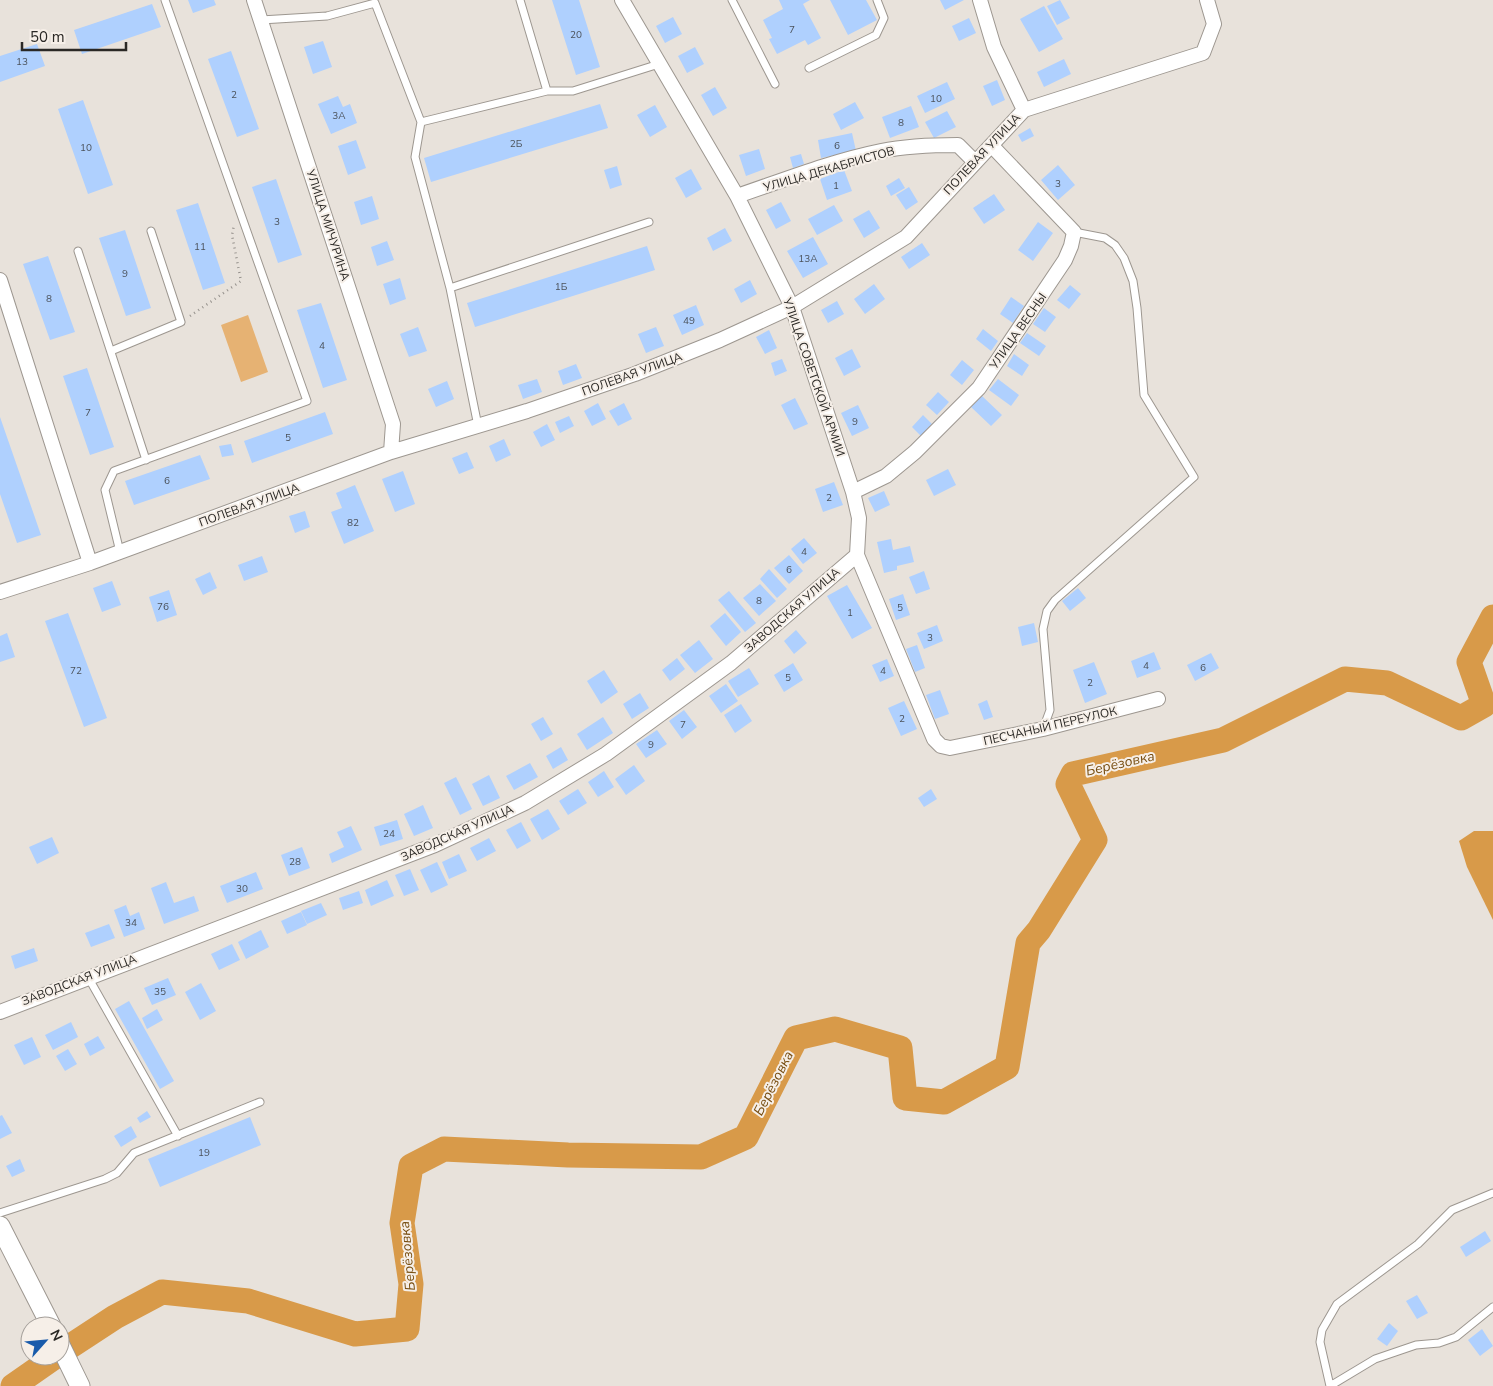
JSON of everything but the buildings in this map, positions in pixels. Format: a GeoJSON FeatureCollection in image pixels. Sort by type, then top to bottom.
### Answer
{"type":"FeatureCollection","features":[{"type":"Feature","properties":{"kind":"main road"},"geometry":{"type":"LineString","coordinates":[[0,1226],[45,1316]]}},
{"type":"Feature","properties":{"kind":"main road"},"geometry":{"type":"LineString","coordinates":[[70,1365],[79,1383]]}},
{"type":"Feature","properties":{"kind":"street","name":"УЛИЦА МИЧУРИНА"},"geometry":{"type":"LineString","coordinates":[[254,0],[394,424],[391,452]]}},
{"type":"Feature","properties":{"kind":"street","name":"УЛИЦА СОВЕТСКОЙ АРМИИ"},"geometry":{"type":"LineString","coordinates":[[622,0],[737,196],[792,307],[853,492],[859,518],[857,555],[929,728],[942,746]]}},
{"type":"Feature","properties":{"kind":"street"},"geometry":{"type":"LineString","coordinates":[[980,0],[994,48],[1024,110]]}},
{"type":"Feature","properties":{"kind":"street","name":"ПОЛЕВАЯ УЛИЦА"},"geometry":{"type":"LineString","coordinates":[[0,592],[90,563],[391,452],[478,426],[635,374],[720,340],[792,307],[906,237],[974,161],[992,146],[1024,110],[1203,53],[1214,24],[1207,0]]}},
{"type":"Feature","properties":{"kind":"street","name":"УЛИЦА ДЕКАБРИСТОВ"},"geometry":{"type":"LineString","coordinates":[[737,196],[880,151],[958,145],[974,161]]}},
{"type":"Feature","properties":{"kind":"street"},"geometry":{"type":"LineString","coordinates":[[992,146],[1074,232]]}},
{"type":"Feature","properties":{"kind":"street","name":"УЛИЦА ВЕСНЫ"},"geometry":{"type":"LineString","coordinates":[[853,492],[886,476],[908,458],[979,388],[1046,292],[1065,260],[1074,232]]}},
{"type":"Feature","properties":{"kind":"street"},"geometry":{"type":"LineString","coordinates":[[0,280],[90,563]]}},
{"type":"Feature","properties":{"kind":"street","name":"ЗАВОДСКАЯ УЛИЦА"},"geometry":{"type":"LineString","coordinates":[[0,1012],[88,976],[435,845],[525,803],[606,754],[731,663],[857,555]]}},
{"type":"Feature","properties":{"kind":"street","name":"ПЕСЧАНЫЙ ПЕРЕУЛОК"},"geometry":{"type":"LineString","coordinates":[[942,746],[950,748],[1042,729],[1158,699]]}},
{"type":"Feature","properties":{"kind":"lane"},"geometry":{"type":"LineString","coordinates":[[120,552],[105,490],[114,471],[307,401],[166,0]]}},
{"type":"Feature","properties":{"kind":"lane"},"geometry":{"type":"LineString","coordinates":[[520,0],[547,91]]}},
{"type":"Feature","properties":{"kind":"lane"},"geometry":{"type":"LineString","coordinates":[[732,0],[775,84]]}},
{"type":"Feature","properties":{"kind":"lane"},"geometry":{"type":"LineString","coordinates":[[809,68],[876,35],[884,18],[877,0]]}},
{"type":"Feature","properties":{"kind":"lane"},"geometry":{"type":"LineString","coordinates":[[261,20],[327,16],[375,1],[421,122],[415,157],[450,288],[478,426]]}},
{"type":"Feature","properties":{"kind":"lane"},"geometry":{"type":"LineString","coordinates":[[421,122],[547,91],[573,91],[658,64]]}},
{"type":"Feature","properties":{"kind":"lane"},"geometry":{"type":"LineString","coordinates":[[450,288],[649,222]]}},
{"type":"Feature","properties":{"kind":"lane"},"geometry":{"type":"LineString","coordinates":[[111,351],[181,322],[151,231]]}},
{"type":"Feature","properties":{"kind":"lane"},"geometry":{"type":"LineString","coordinates":[[1042,729],[1050,710],[1043,629],[1047,611],[1055,600],[1194,477],[1144,395],[1137,308],[1133,281],[1124,258],[1116,245],[1105,238],[1074,232]]}},
{"type":"Feature","properties":{"kind":"lane"},"geometry":{"type":"LineString","coordinates":[[78,251],[146,460]]}},
{"type":"Feature","properties":{"kind":"lane"},"geometry":{"type":"LineString","coordinates":[[88,976],[178,1136]]}},
{"type":"Feature","properties":{"kind":"lane"},"geometry":{"type":"LineString","coordinates":[[0,1213],[105,1179],[117,1173],[134,1153],[260,1102]]}},
{"type":"Feature","properties":{"kind":"lane"},"geometry":{"type":"LineString","coordinates":[[1493,1193],[1452,1210],[1418,1244],[1337,1304],[1322,1330],[1320,1342],[1330,1386],[1375,1359],[1416,1346],[1438,1343],[1456,1337],[1493,1307]]}},
{"type":"Feature","properties":{"kind":"path"},"geometry":{"type":"LineString","coordinates":[[181,322],[241,281],[232,234],[238,208]]}},
{"type":"Feature","properties":{"kind":"shaded area"},"geometry":{"type":"Polygon","coordinates":[[[248,315],[268,372],[241,382],[221,325],[248,315]]]}},
{"type":"Feature","properties":{"kind":"shaded area"},"geometry":{"type":"Polygon","coordinates":[[[1474,831],[1493,831],[1493,920],[1467,867],[1459,841],[1474,831]]]}},
{"type":"Feature","properties":{"kind":"waterway","name":"Берёзовка"},"geometry":{"type":"LineString","coordinates":[[70,1346],[115,1317],[162,1292],[248,1301],[355,1334],[407,1329],[411,1284],[402,1223],[411,1166],[444,1149],[568,1155],[701,1157],[746,1137],[796,1038],[835,1029],[900,1048],[905,1098],[944,1102],[1007,1067],[1028,943],[1039,930],[1095,840],[1068,784],[1073,774],[1223,740],[1345,679],[1387,683],[1461,718],[1484,705],[1469,662],[1493,617]]}},
{"type":"Feature","properties":{"kind":"waterway","name":"Берёзовка"},"geometry":{"type":"LineString","coordinates":[[13,1386],[42,1366]]}}]}
